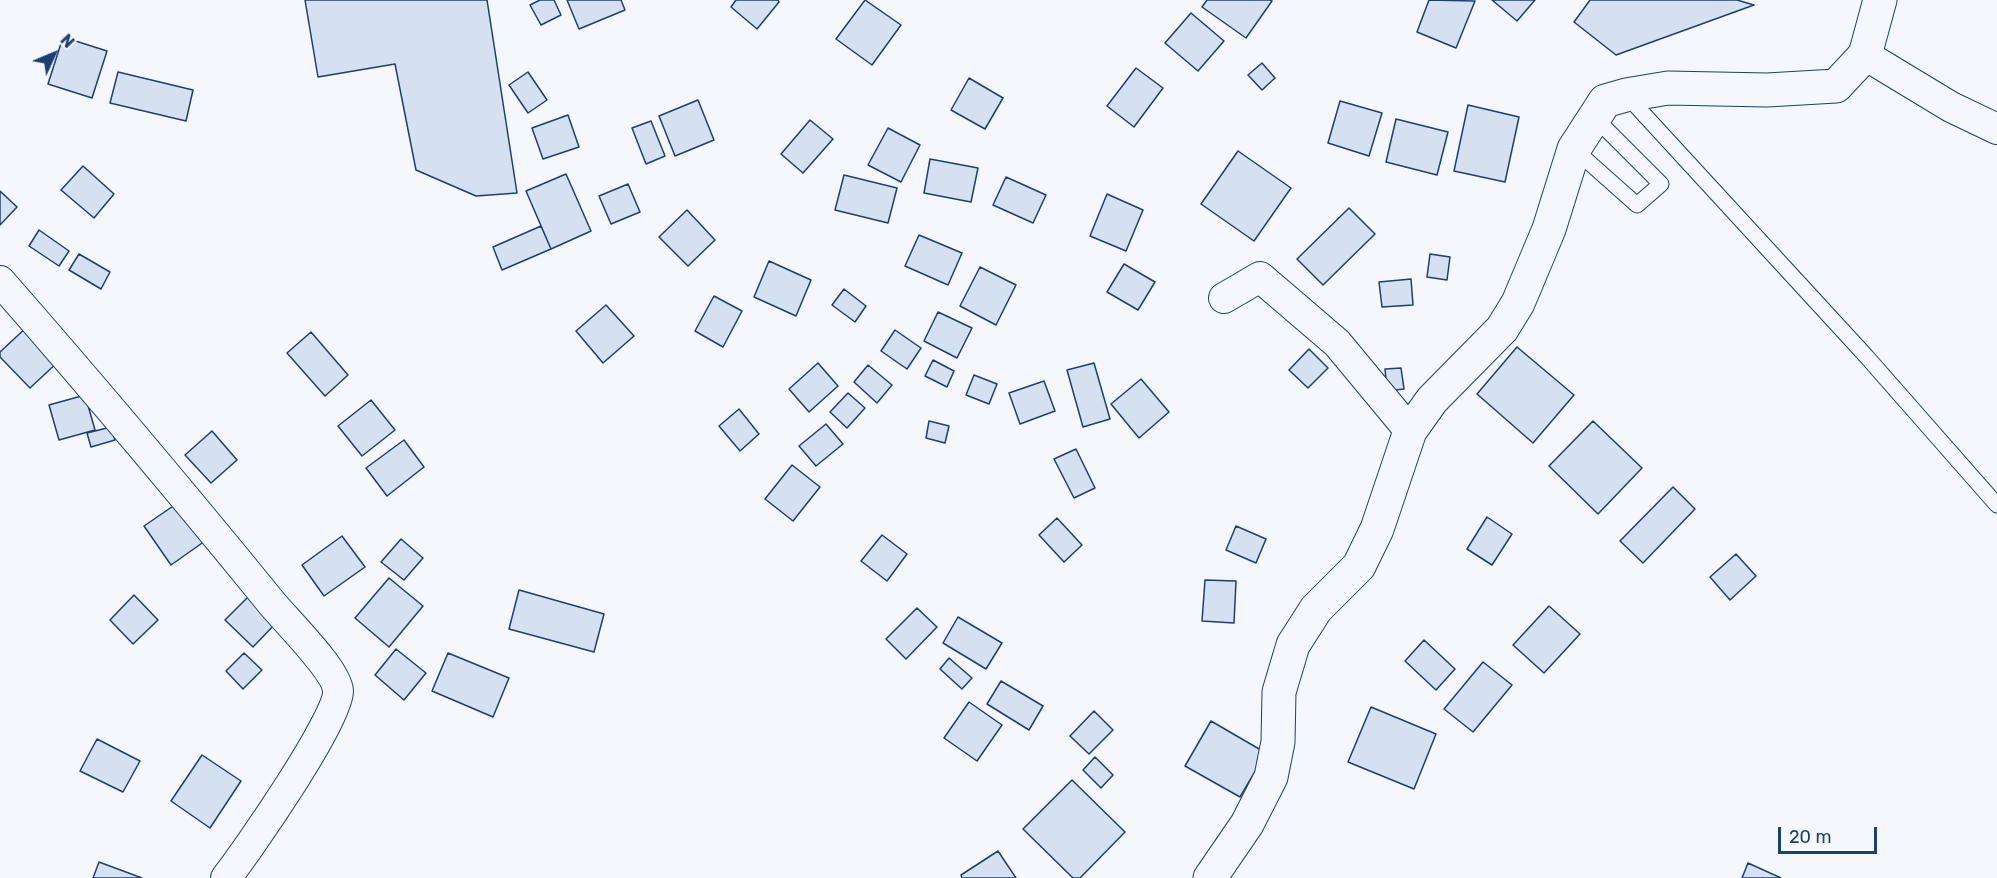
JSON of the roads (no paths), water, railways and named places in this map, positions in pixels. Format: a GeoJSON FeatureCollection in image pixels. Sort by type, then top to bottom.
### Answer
{"type":"FeatureCollection","features":[{"type":"Feature","properties":{"kind":"main road"},"geometry":{"type":"LineString","coordinates":[[1210,878],[1247,824],[1271,777],[1278,742],[1279,692],[1293,645],[1316,609],[1359,566],[1377,529],[1410,431],[1432,400],[1502,329],[1518,303],[1549,229],[1574,149],[1605,101],[1668,87],[1767,90],[1836,86],[1865,55],[1880,0]]}},
{"type":"Feature","properties":{"kind":"street"},"geometry":{"type":"LineString","coordinates":[[1865,55],[1952,107],[1997,129]]}},
{"type":"Feature","properties":{"kind":"street"},"geometry":{"type":"LineString","coordinates":[[1224,298],[1260,277],[1337,343],[1410,431]]}},
{"type":"Feature","properties":{"kind":"street"},"geometry":{"type":"LineString","coordinates":[[0,281],[117,415],[287,622],[331,672],[338,691],[333,710],[313,747],[246,852],[226,878]]}},
{"type":"Feature","properties":{"kind":"lane"},"geometry":{"type":"LineString","coordinates":[[1626,95],[1866,356],[1997,505]]}},
{"type":"Feature","properties":{"kind":"lane"},"geometry":{"type":"LineString","coordinates":[[1574,149],[1637,205],[1661,184],[1594,118]]}}]}
